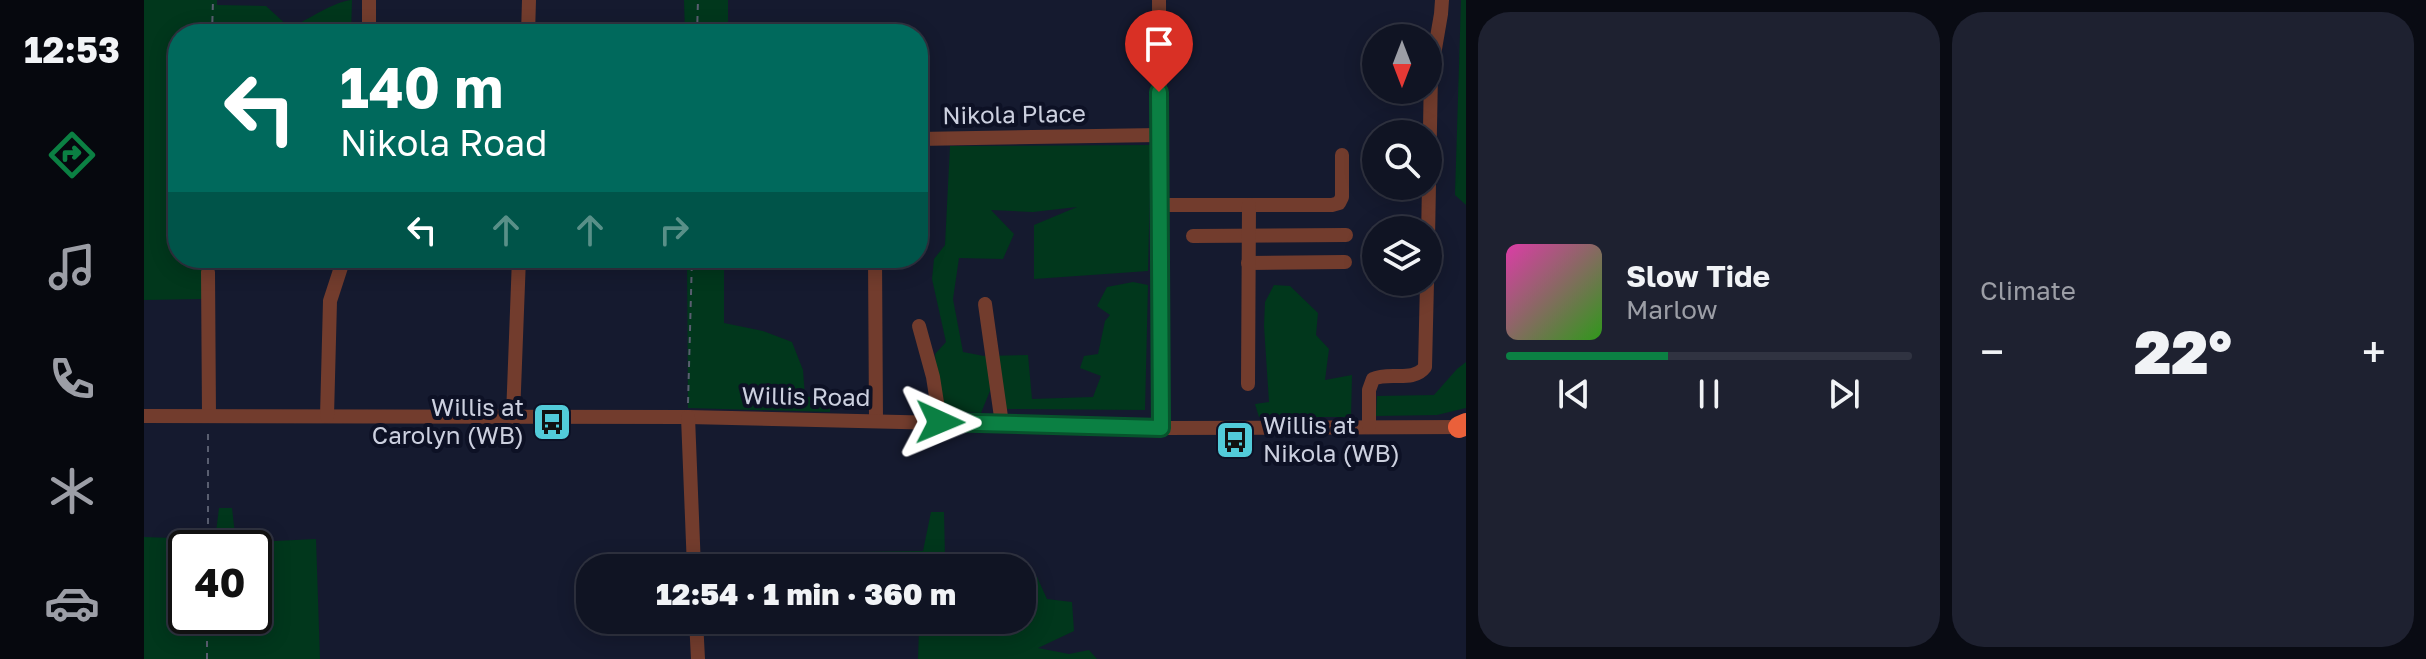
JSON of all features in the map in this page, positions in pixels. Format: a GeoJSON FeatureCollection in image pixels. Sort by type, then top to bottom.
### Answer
{"type":"FeatureCollection","features":[{"type":"Feature","properties":{"kind":"street"},"geometry":{"type":"LineString","coordinates":[[369,0],[369,24]]}},
{"type":"Feature","properties":{"kind":"street"},"geometry":{"type":"LineString","coordinates":[[528,24],[529,0]]}},
{"type":"Feature","properties":{"kind":"street"},"geometry":{"type":"LineString","coordinates":[[1159,0],[1161,428]]}},
{"type":"Feature","properties":{"kind":"street"},"geometry":{"type":"LineString","coordinates":[[1428,216],[1431,72],[1442,0]]}},
{"type":"Feature","properties":{"kind":"street","name":"Nikola Place"},"geometry":{"type":"LineString","coordinates":[[928,139],[1159,135]]}},
{"type":"Feature","properties":{"kind":"street"},"geometry":{"type":"LineString","coordinates":[[1159,205],[1332,205],[1339,203],[1342,197],[1342,155]]}},
{"type":"Feature","properties":{"kind":"street"},"geometry":{"type":"LineString","coordinates":[[1248,384],[1249,205]]}},
{"type":"Feature","properties":{"kind":"street"},"geometry":{"type":"LineString","coordinates":[[1193,236],[1346,235]]}},
{"type":"Feature","properties":{"kind":"street"},"geometry":{"type":"LineString","coordinates":[[1248,263],[1345,262]]}},
{"type":"Feature","properties":{"kind":"street"},"geometry":{"type":"LineString","coordinates":[[327,416],[330,301],[341,268]]}},
{"type":"Feature","properties":{"kind":"street"},"geometry":{"type":"LineString","coordinates":[[513,416],[519,268]]}},
{"type":"Feature","properties":{"kind":"street"},"geometry":{"type":"LineString","coordinates":[[875,268],[876,421]]}},
{"type":"Feature","properties":{"kind":"street"},"geometry":{"type":"LineString","coordinates":[[208,272],[209,416]]}},
{"type":"Feature","properties":{"kind":"street"},"geometry":{"type":"LineString","coordinates":[[1369,427],[1369,390],[1373,379],[1381,375],[1410,376],[1421,373],[1425,367],[1427,296]]}},
{"type":"Feature","properties":{"kind":"street"},"geometry":{"type":"LineString","coordinates":[[985,304],[1002,424]]}},
{"type":"Feature","properties":{"kind":"street"},"geometry":{"type":"LineString","coordinates":[[919,326],[933,377],[940,422]]}},
{"type":"Feature","properties":{"kind":"street","name":"Willis Road"},"geometry":{"type":"LineString","coordinates":[[144,416],[688,417],[1161,428],[1464,427]]}},
{"type":"Feature","properties":{"kind":"street"},"geometry":{"type":"LineString","coordinates":[[688,417],[693,554]]}},
{"type":"Feature","properties":{"kind":"street"},"geometry":{"type":"LineString","coordinates":[[697,634],[698,659]]}},
{"type":"Feature","properties":{"kind":"path"},"geometry":{"type":"LineString","coordinates":[[212,24],[213,0]]}},
{"type":"Feature","properties":{"kind":"path"},"geometry":{"type":"LineString","coordinates":[[697,24],[698,0]]}},
{"type":"Feature","properties":{"kind":"path"},"geometry":{"type":"LineString","coordinates":[[688,417],[692,268]]}},
{"type":"Feature","properties":{"kind":"path"},"geometry":{"type":"LineString","coordinates":[[208,530],[209,416]]}},
{"type":"Feature","properties":{"kind":"path"},"geometry":{"type":"LineString","coordinates":[[207,634],[207,659]]}},
{"type":"Feature","properties":{"kind":"green space"},"geometry":{"type":"Polygon","coordinates":[[[144,0],[217,0],[217,5],[266,6],[286,24],[168,24],[168,268],[204,268],[202,299],[144,300],[144,0]]]}},
{"type":"Feature","properties":{"kind":"green space"},"geometry":{"type":"Polygon","coordinates":[[[352,0],[351,24],[298,24],[330,7],[352,0]]]}},
{"type":"Feature","properties":{"kind":"green space"},"geometry":{"type":"Polygon","coordinates":[[[684,0],[728,0],[728,24],[685,24],[684,0]]]}},
{"type":"Feature","properties":{"kind":"green space"},"geometry":{"type":"Polygon","coordinates":[[[1461,0],[1466,0],[1466,205],[1455,195],[1461,0]]]}},
{"type":"Feature","properties":{"kind":"green space"},"geometry":{"type":"Polygon","coordinates":[[[1151,145],[1148,271],[1034,279],[1034,225],[1077,207],[1033,212],[991,210],[1014,234],[1003,259],[959,258],[953,299],[963,352],[984,356],[1028,355],[1032,399],[1093,397],[1101,376],[1080,368],[1084,356],[1098,354],[1105,321],[1110,315],[1097,306],[1107,287],[1133,282],[1148,285],[1145,410],[1003,409],[996,376],[981,413],[939,410],[935,354],[946,342],[932,279],[934,259],[945,245],[950,146],[1151,145]]]}},
{"type":"Feature","properties":{"kind":"green space"},"geometry":{"type":"Polygon","coordinates":[[[687,268],[724,268],[724,323],[763,331],[792,342],[803,370],[805,397],[830,395],[830,412],[688,408],[687,268]]]}},
{"type":"Feature","properties":{"kind":"green space"},"geometry":{"type":"Polygon","coordinates":[[[1274,285],[1290,286],[1318,313],[1316,335],[1329,349],[1325,380],[1352,375],[1351,417],[1259,417],[1255,404],[1269,402],[1265,302],[1274,285]]]}},
{"type":"Feature","properties":{"kind":"green space"},"geometry":{"type":"Polygon","coordinates":[[[1466,362],[1466,408],[1437,415],[1376,416],[1377,396],[1434,395],[1466,362]]]}},
{"type":"Feature","properties":{"kind":"green space"},"geometry":{"type":"Polygon","coordinates":[[[219,508],[232,508],[235,530],[216,530],[219,508]]]}},
{"type":"Feature","properties":{"kind":"green space"},"geometry":{"type":"Polygon","coordinates":[[[931,512],[944,512],[945,554],[856,554],[859,552],[923,551],[931,512]]]}},
{"type":"Feature","properties":{"kind":"green space"},"geometry":{"type":"Polygon","coordinates":[[[144,537],[168,538],[168,634],[272,634],[272,541],[316,539],[320,659],[144,659],[144,537]]]}},
{"type":"Feature","properties":{"kind":"green space"},"geometry":{"type":"Polygon","coordinates":[[[1037,577],[1047,599],[1072,602],[1074,631],[1038,648],[1069,654],[1089,650],[1097,659],[918,659],[919,634],[1036,634],[1037,577]]]}},
{"type":"Feature","properties":{"kind":"place","name":"Willis at Carolyn (WB)"},"geometry":{"type":"Point","coordinates":[552,422]}},
{"type":"Feature","properties":{"kind":"place","name":"Willis at Nikola (WB)"},"geometry":{"type":"Point","coordinates":[1235,440]}},
{"type":"Feature","properties":{"kind":"route"},"geometry":{"type":"LineString","coordinates":[[940,422],[1161,428],[1159,92]]}}]}
